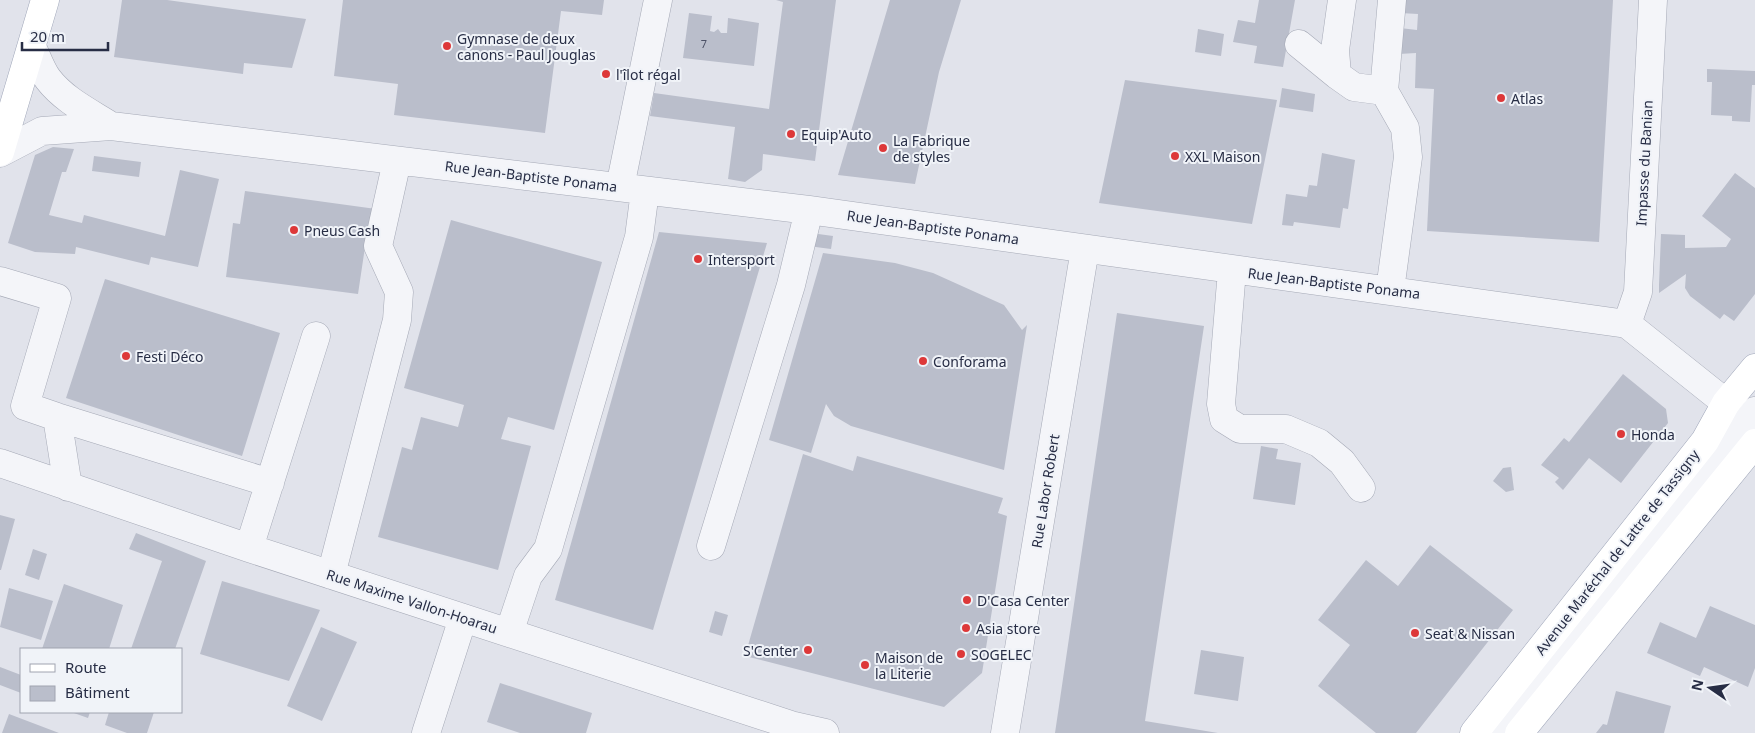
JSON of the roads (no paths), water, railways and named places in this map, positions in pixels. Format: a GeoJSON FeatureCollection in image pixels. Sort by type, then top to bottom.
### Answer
{"type":"FeatureCollection","features":[{"type":"Feature","properties":{"kind":"main road"},"geometry":{"type":"LineString","coordinates":[[0,153],[45,0]]}},
{"type":"Feature","properties":{"kind":"main road","name":"Avenue Maréchal de Lattre de Tassigny"},"geometry":{"type":"LineString","coordinates":[[1474,733],[1705,441],[1726,403],[1755,368]]}},
{"type":"Feature","properties":{"kind":"main road"},"geometry":{"type":"LineString","coordinates":[[1519,733],[1749,448],[1755,444]]}},
{"type":"Feature","properties":{"kind":"street"},"geometry":{"type":"LineString","coordinates":[[509,633],[528,576],[548,549],[639,237],[633,189],[658,0]]}},
{"type":"Feature","properties":{"kind":"street"},"geometry":{"type":"LineString","coordinates":[[1337,76],[1335,50],[1342,0]]}},
{"type":"Feature","properties":{"kind":"street"},"geometry":{"type":"LineString","coordinates":[[1390,290],[1408,157],[1405,128],[1384,91],[1392,0]]}},
{"type":"Feature","properties":{"kind":"street","name":"Impasse du Banian"},"geometry":{"type":"LineString","coordinates":[[1627,324],[1638,292],[1653,0]]}},
{"type":"Feature","properties":{"kind":"street"},"geometry":{"type":"LineString","coordinates":[[1299,44],[1337,76],[1354,87],[1384,91]]}},
{"type":"Feature","properties":{"kind":"street","name":"Rue Jean-Baptiste Ponama"},"geometry":{"type":"LineString","coordinates":[[32,47],[46,77],[57,89],[67,98],[111,126]]}},
{"type":"Feature","properties":{"kind":"street","name":"Rue Jean-Baptiste Ponama"},"geometry":{"type":"LineString","coordinates":[[0,153],[42,131],[111,126],[809,210],[1627,324]]}},
{"type":"Feature","properties":{"kind":"street"},"geometry":{"type":"LineString","coordinates":[[332,575],[397,320],[399,292],[378,246],[397,160]]}},
{"type":"Feature","properties":{"kind":"street"},"geometry":{"type":"LineString","coordinates":[[711,546],[791,285],[809,210]]}},
{"type":"Feature","properties":{"kind":"street","name":"Rue Labor Robert"},"geometry":{"type":"LineString","coordinates":[[1005,733],[1085,249]]}},
{"type":"Feature","properties":{"kind":"street"},"geometry":{"type":"LineString","coordinates":[[1232,270],[1221,404],[1224,419],[1240,429],[1286,429],[1319,442],[1342,462],[1362,488]]}},
{"type":"Feature","properties":{"kind":"street"},"geometry":{"type":"LineString","coordinates":[[0,281],[57,298],[25,406],[270,483]]}},
{"type":"Feature","properties":{"kind":"street"},"geometry":{"type":"LineString","coordinates":[[1627,324],[1726,403]]}},
{"type":"Feature","properties":{"kind":"street"},"geometry":{"type":"LineString","coordinates":[[249,548],[316,336]]}},
{"type":"Feature","properties":{"kind":"street","name":"Avenue Maréchal de Lattre de Tassigny"},"geometry":{"type":"LineString","coordinates":[[1494,733],[1755,410]]}},
{"type":"Feature","properties":{"kind":"street"},"geometry":{"type":"LineString","coordinates":[[57,417],[68,487]]}},
{"type":"Feature","properties":{"kind":"street","name":"Rue Maxime Vallon-Hoarau"},"geometry":{"type":"LineString","coordinates":[[0,463],[249,548],[794,726],[825,733]]}},
{"type":"Feature","properties":{"kind":"street"},"geometry":{"type":"LineString","coordinates":[[426,733],[463,618]]}},
{"type":"Feature","properties":{"kind":"place","name":"Gymnase de deux canons - Paul Jouglas"},"geometry":{"type":"Point","coordinates":[447,46]}},
{"type":"Feature","properties":{"kind":"place","name":"l'îlot régal"},"geometry":{"type":"Point","coordinates":[606,74]}},
{"type":"Feature","properties":{"kind":"place","name":"Atlas"},"geometry":{"type":"Point","coordinates":[1501,98]}},
{"type":"Feature","properties":{"kind":"place","name":"Equip'Auto"},"geometry":{"type":"Point","coordinates":[791,134]}},
{"type":"Feature","properties":{"kind":"place","name":"La Fabrique de styles"},"geometry":{"type":"Point","coordinates":[883,148]}},
{"type":"Feature","properties":{"kind":"place","name":"XXL Maison"},"geometry":{"type":"Point","coordinates":[1175,156]}},
{"type":"Feature","properties":{"kind":"place","name":"Pneus Cash"},"geometry":{"type":"Point","coordinates":[294,230]}},
{"type":"Feature","properties":{"kind":"place","name":"Intersport"},"geometry":{"type":"Point","coordinates":[698,259]}},
{"type":"Feature","properties":{"kind":"place","name":"Festi Déco"},"geometry":{"type":"Point","coordinates":[126,356]}},
{"type":"Feature","properties":{"kind":"place","name":"Conforama"},"geometry":{"type":"Point","coordinates":[923,361]}},
{"type":"Feature","properties":{"kind":"place","name":"Honda"},"geometry":{"type":"Point","coordinates":[1621,434]}},
{"type":"Feature","properties":{"kind":"place","name":"D'Casa Center"},"geometry":{"type":"Point","coordinates":[967,600]}},
{"type":"Feature","properties":{"kind":"place","name":"Asia store"},"geometry":{"type":"Point","coordinates":[966,628]}},
{"type":"Feature","properties":{"kind":"place","name":"Seat & Nissan"},"geometry":{"type":"Point","coordinates":[1415,633]}},
{"type":"Feature","properties":{"kind":"place","name":"S'Center"},"geometry":{"type":"Point","coordinates":[808,650]}},
{"type":"Feature","properties":{"kind":"place","name":"SOGELEC"},"geometry":{"type":"Point","coordinates":[961,654]}},
{"type":"Feature","properties":{"kind":"place","name":"Maison de la Literie"},"geometry":{"type":"Point","coordinates":[865,665]}}]}
